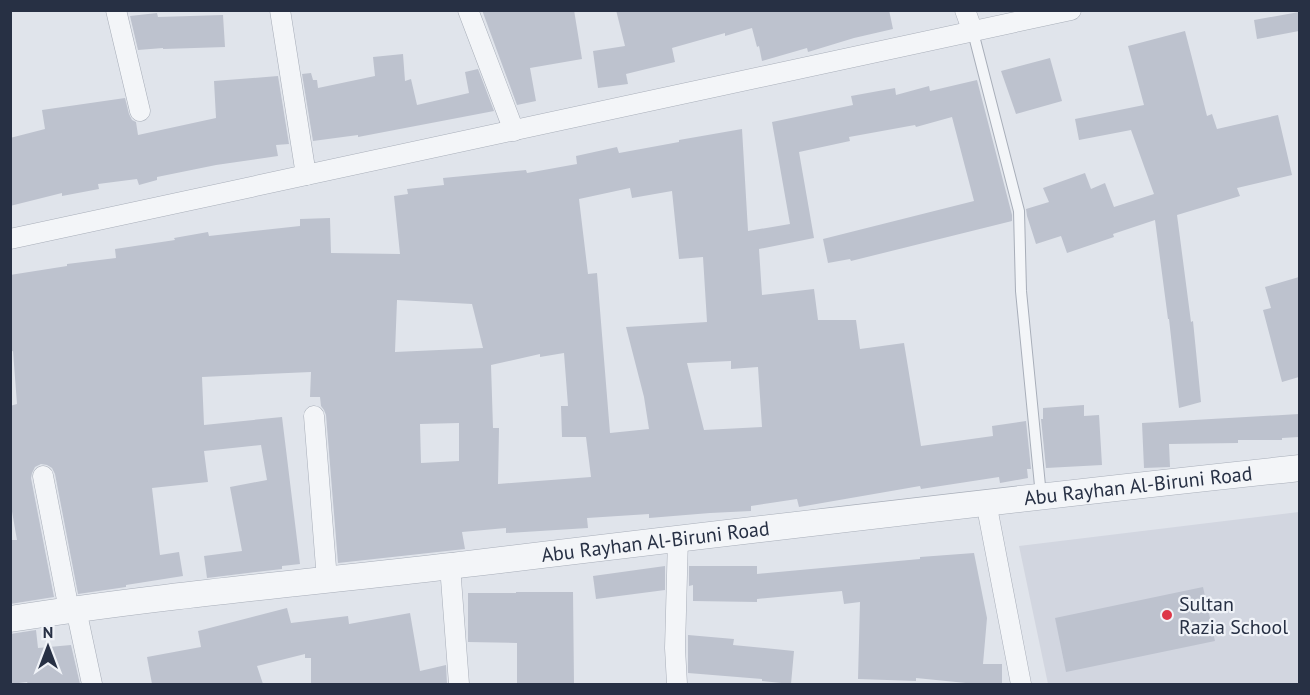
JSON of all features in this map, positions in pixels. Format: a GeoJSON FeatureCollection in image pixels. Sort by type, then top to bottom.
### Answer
{"type":"FeatureCollection","features":[{"type":"Feature","properties":{"kind":"street"},"geometry":{"type":"LineString","coordinates":[[116,10],[140,111]]}},
{"type":"Feature","properties":{"kind":"street"},"geometry":{"type":"LineString","coordinates":[[280,10],[306,175]]}},
{"type":"Feature","properties":{"kind":"street"},"geometry":{"type":"LineString","coordinates":[[468,10],[514,131]]}},
{"type":"Feature","properties":{"kind":"street"},"geometry":{"type":"LineString","coordinates":[[965,10],[973,32]]}},
{"type":"Feature","properties":{"kind":"street"},"geometry":{"type":"LineString","coordinates":[[10,239],[1071,10]]}},
{"type":"Feature","properties":{"kind":"street"},"geometry":{"type":"LineString","coordinates":[[314,416],[327,580]]}},
{"type":"Feature","properties":{"kind":"street","name":"Abu Rayhan Al-Biruni Road"},"geometry":{"type":"LineString","coordinates":[[10,620],[72,609],[986,502],[1299,468]]}},
{"type":"Feature","properties":{"kind":"street"},"geometry":{"type":"LineString","coordinates":[[43,476],[72,609],[92,684]]}},
{"type":"Feature","properties":{"kind":"street"},"geometry":{"type":"LineString","coordinates":[[986,502],[1021,684]]}},
{"type":"Feature","properties":{"kind":"street"},"geometry":{"type":"LineString","coordinates":[[676,684],[678,538]]}},
{"type":"Feature","properties":{"kind":"street"},"geometry":{"type":"LineString","coordinates":[[450,566],[459,684]]}},
{"type":"Feature","properties":{"kind":"lane"},"geometry":{"type":"LineString","coordinates":[[973,32],[1019,211],[1021,291],[1041,496]]}},
{"type":"Feature","properties":{"kind":"shaded area","name":"Sultan Razia School"},"geometry":{"type":"Polygon","coordinates":[[[1299,512],[1299,684],[1048,684],[1019,546],[1299,512]]]}},
{"type":"Feature","properties":{"kind":"building"},"geometry":{"type":"Polygon","coordinates":[[[482,10],[574,10],[582,59],[530,68],[536,101],[517,105],[482,10]]]}},
{"type":"Feature","properties":{"kind":"building"},"geometry":{"type":"Polygon","coordinates":[[[616,10],[889,10],[893,29],[808,52],[807,48],[762,61],[752,28],[725,36],[725,33],[672,48],[675,62],[626,74],[628,84],[598,88],[593,51],[625,46],[616,10]]]}},
{"type":"Feature","properties":{"kind":"building"},"geometry":{"type":"Polygon","coordinates":[[[1299,12],[1299,31],[1257,39],[1254,20],[1299,12]]]}},
{"type":"Feature","properties":{"kind":"building"},"geometry":{"type":"Polygon","coordinates":[[[157,13],[158,17],[223,15],[225,47],[138,50],[130,16],[157,13]]]}},
{"type":"Feature","properties":{"kind":"building"},"geometry":{"type":"Polygon","coordinates":[[[1185,31],[1207,116],[1212,114],[1217,129],[1278,115],[1292,175],[1237,188],[1240,196],[1177,215],[1191,322],[1193,321],[1201,402],[1179,408],[1155,220],[1067,253],[1061,236],[1036,244],[1026,209],[1049,202],[1043,188],[1085,173],[1091,189],[1105,183],[1114,207],[1154,194],[1131,130],[1079,140],[1075,119],[1144,105],[1128,46],[1185,31]]]}},
{"type":"Feature","properties":{"kind":"building"},"geometry":{"type":"Polygon","coordinates":[[[403,54],[405,81],[411,79],[417,105],[469,93],[465,72],[478,69],[494,111],[358,137],[358,135],[313,141],[302,74],[311,73],[313,80],[317,80],[318,88],[375,76],[373,57],[403,54]]]}},
{"type":"Feature","properties":{"kind":"building"},"geometry":{"type":"Polygon","coordinates":[[[1050,58],[1062,101],[1016,114],[1001,71],[1050,58]]]}},
{"type":"Feature","properties":{"kind":"building"},"geometry":{"type":"Polygon","coordinates":[[[278,76],[289,144],[276,145],[278,156],[157,177],[157,180],[139,185],[137,179],[98,184],[99,189],[62,196],[62,193],[10,206],[10,138],[45,129],[42,110],[125,98],[129,114],[136,122],[138,135],[216,118],[214,81],[278,76]]]}},
{"type":"Feature","properties":{"kind":"building"},"geometry":{"type":"Polygon","coordinates":[[[977,80],[1012,221],[851,261],[850,259],[828,263],[823,239],[974,201],[952,117],[916,127],[915,125],[849,137],[850,141],[799,152],[814,238],[759,249],[762,295],[814,289],[818,320],[856,320],[860,349],[904,343],[921,446],[993,436],[992,426],[1026,421],[1031,469],[1027,469],[1028,478],[1000,483],[999,477],[921,489],[920,486],[799,507],[797,499],[751,506],[751,511],[649,518],[649,514],[587,518],[588,528],[506,533],[506,528],[462,532],[465,549],[338,563],[326,415],[321,406],[320,397],[310,397],[311,372],[202,377],[204,425],[282,417],[300,564],[282,566],[282,569],[207,578],[204,556],[242,551],[230,487],[267,480],[261,445],[204,451],[208,482],[152,488],[160,555],[179,552],[183,576],[78,594],[55,474],[52,468],[41,464],[35,467],[31,478],[54,597],[10,604],[10,540],[17,540],[10,500],[10,406],[17,404],[13,351],[10,352],[10,275],[67,266],[67,264],[116,258],[115,249],[175,240],[174,238],[208,232],[209,236],[300,226],[300,219],[330,218],[331,253],[400,254],[394,196],[408,194],[407,189],[444,185],[443,178],[526,170],[527,173],[577,164],[576,156],[617,147],[619,153],[742,129],[748,231],[790,224],[772,122],[853,105],[851,96],[895,88],[896,95],[929,86],[930,91],[977,80]],[[630,188],[579,199],[588,274],[597,273],[610,433],[649,429],[644,397],[626,327],[707,322],[703,257],[679,259],[672,191],[632,198],[630,188]],[[397,300],[395,352],[483,348],[472,304],[397,300]],[[564,353],[540,357],[540,354],[491,365],[493,428],[499,428],[498,484],[591,477],[586,437],[562,437],[561,406],[568,406],[564,353]],[[731,361],[687,363],[704,430],[762,427],[758,367],[731,369],[731,361]],[[459,423],[420,424],[421,463],[459,461],[459,423]]]}},
{"type":"Feature","properties":{"kind":"building"},"geometry":{"type":"Polygon","coordinates":[[[1299,277],[1299,377],[1282,382],[1263,310],[1271,308],[1265,287],[1299,277]]]}},
{"type":"Feature","properties":{"kind":"building"},"geometry":{"type":"Polygon","coordinates":[[[1084,405],[1084,416],[1099,415],[1102,465],[1046,468],[1041,419],[1043,419],[1043,408],[1084,405]]]}},
{"type":"Feature","properties":{"kind":"building"},"geometry":{"type":"Polygon","coordinates":[[[1299,414],[1299,437],[1282,438],[1282,440],[1238,440],[1238,443],[1169,444],[1170,467],[1144,468],[1142,423],[1299,414]]]}},
{"type":"Feature","properties":{"kind":"building"},"geometry":{"type":"Polygon","coordinates":[[[974,553],[987,618],[983,664],[1002,664],[1002,684],[976,684],[916,678],[916,681],[858,679],[860,602],[844,604],[842,591],[757,599],[757,602],[693,601],[693,585],[689,586],[689,566],[757,566],[757,574],[974,553]]]}},
{"type":"Feature","properties":{"kind":"building"},"geometry":{"type":"Polygon","coordinates":[[[665,566],[665,590],[596,599],[593,576],[665,566]]]}},
{"type":"Feature","properties":{"kind":"building"},"geometry":{"type":"Polygon","coordinates":[[[1203,587],[1215,641],[1066,672],[1055,618],[1203,587]]]}},
{"type":"Feature","properties":{"kind":"building"},"geometry":{"type":"Polygon","coordinates":[[[573,592],[574,684],[517,684],[517,643],[468,642],[468,593],[573,592]]]}},
{"type":"Feature","properties":{"kind":"building"},"geometry":{"type":"Polygon","coordinates":[[[287,608],[291,623],[348,616],[349,624],[410,613],[420,671],[446,665],[447,684],[311,684],[311,658],[305,658],[305,654],[257,666],[263,684],[152,684],[147,657],[201,647],[198,631],[287,608]]]}},
{"type":"Feature","properties":{"kind":"building"},"geometry":{"type":"Polygon","coordinates":[[[36,630],[38,648],[71,645],[80,684],[28,684],[27,682],[10,684],[10,634],[36,630]]]}},
{"type":"Feature","properties":{"kind":"building"},"geometry":{"type":"Polygon","coordinates":[[[688,635],[734,639],[733,645],[794,651],[791,684],[762,681],[762,679],[688,673],[688,635]]]}},
{"type":"Feature","properties":{"kind":"place","name":"Sultan Razia School"},"geometry":{"type":"Point","coordinates":[1167,615]}}]}
